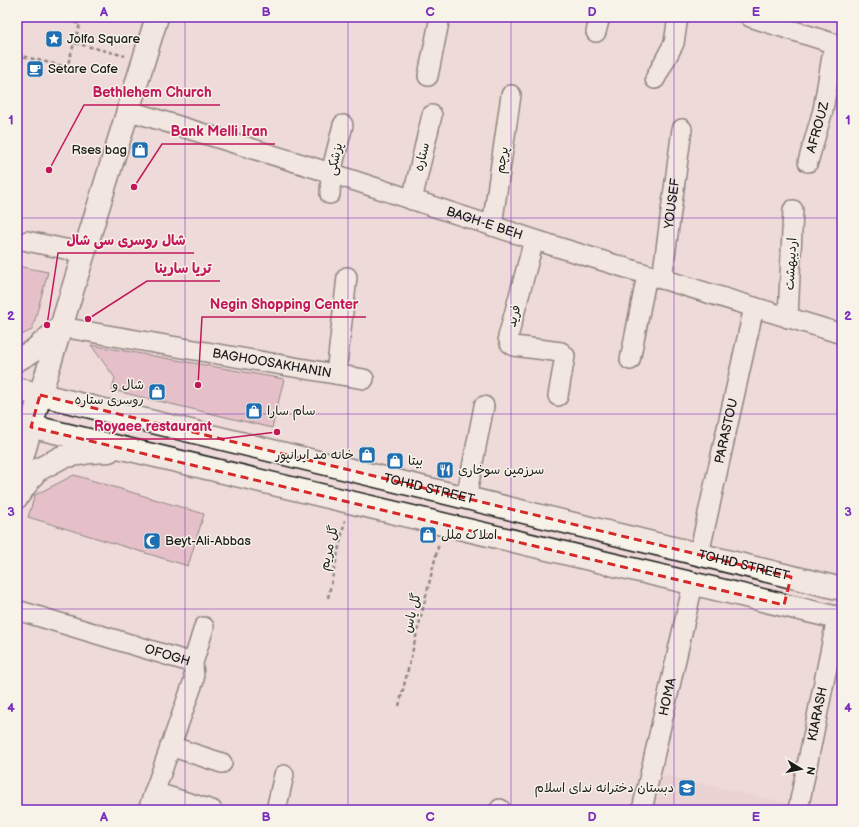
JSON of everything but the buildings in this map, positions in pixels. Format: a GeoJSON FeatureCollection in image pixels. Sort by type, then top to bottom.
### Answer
{"type":"FeatureCollection","features":[{"type":"Feature","properties":{"kind":"main road"},"geometry":{"type":"LineString","coordinates":[[17,476],[24,425],[40,395],[157,17]]}},
{"type":"Feature","properties":{"kind":"main road"},"geometry":{"type":"LineString","coordinates":[[17,360],[33,351],[61,327]]}},
{"type":"Feature","properties":{"kind":"main road","name":"TOHID STREET"},"geometry":{"type":"LineString","coordinates":[[17,389],[842,588]]}},
{"type":"Feature","properties":{"kind":"main road"},"geometry":{"type":"LineString","coordinates":[[24,425],[840,619]]}},
{"type":"Feature","properties":{"kind":"main road"},"geometry":{"type":"LineString","coordinates":[[17,497],[36,471],[62,458],[90,452],[126,449]]}},
{"type":"Feature","properties":{"kind":"main road"},"geometry":{"type":"LineString","coordinates":[[784,605],[792,577]]}},
{"type":"Feature","properties":{"kind":"street"},"geometry":{"type":"LineString","coordinates":[[428,76],[440,17]]}},
{"type":"Feature","properties":{"kind":"street"},"geometry":{"type":"LineString","coordinates":[[655,79],[674,42],[678,17]]}},
{"type":"Feature","properties":{"kind":"street"},"geometry":{"type":"LineString","coordinates":[[750,17],[838,45]]}},
{"type":"Feature","properties":{"kind":"street","name":"AFROUZ"},"geometry":{"type":"LineString","coordinates":[[808,162],[823,110],[838,45]]}},
{"type":"Feature","properties":{"kind":"street","name":"پرچم"},"geometry":{"type":"LineString","coordinates":[[492,226],[511,95]]}},
{"type":"Feature","properties":{"kind":"street","name":"BAGH-E BEH"},"geometry":{"type":"LineString","coordinates":[[127,110],[331,173],[534,240],[842,334]]}},
{"type":"Feature","properties":{"kind":"street","name":"ستاره"},"geometry":{"type":"LineString","coordinates":[[412,200],[432,115]]}},
{"type":"Feature","properties":{"kind":"street","name":"پزشکی"},"geometry":{"type":"LineString","coordinates":[[330,194],[331,173],[343,125]]}},
{"type":"Feature","properties":{"kind":"street","name":"YOUSEF"},"geometry":{"type":"LineString","coordinates":[[630,360],[655,277],[682,129]]}},
{"type":"Feature","properties":{"kind":"street","name":"اردیبهشت"},"geometry":{"type":"LineString","coordinates":[[788,318],[793,210]]}},
{"type":"Feature","properties":{"kind":"street","name":"فرید"},"geometry":{"type":"LineString","coordinates":[[534,240],[508,337],[514,346],[561,352],[565,356],[558,396]]}},
{"type":"Feature","properties":{"kind":"street"},"geometry":{"type":"LineString","coordinates":[[27,241],[84,253]]}},
{"type":"Feature","properties":{"kind":"street"},"geometry":{"type":"LineString","coordinates":[[336,374],[347,277]]}},
{"type":"Feature","properties":{"kind":"street","name":"PARASTOU"},"geometry":{"type":"LineString","coordinates":[[699,554],[754,307]]}},
{"type":"Feature","properties":{"kind":"street","name":"BAGHOOSAKHANIN"},"geometry":{"type":"LineString","coordinates":[[61,327],[364,379]]}},
{"type":"Feature","properties":{"kind":"street"},"geometry":{"type":"LineString","coordinates":[[466,498],[484,406]]}},
{"type":"Feature","properties":{"kind":"street","name":"HOMA"},"geometry":{"type":"LineString","coordinates":[[642,810],[693,584]]}},
{"type":"Feature","properties":{"kind":"street","name":"OFOGH"},"geometry":{"type":"LineString","coordinates":[[17,610],[193,664],[194,680],[148,810]]}},
{"type":"Feature","properties":{"kind":"street","name":"KIARASH"},"geometry":{"type":"LineString","coordinates":[[798,810],[840,619]]}},
{"type":"Feature","properties":{"kind":"street"},"geometry":{"type":"LineString","coordinates":[[193,664],[204,627]]}},
{"type":"Feature","properties":{"kind":"street"},"geometry":{"type":"LineString","coordinates":[[170,746],[222,763]]}},
{"type":"Feature","properties":{"kind":"street"},"geometry":{"type":"LineString","coordinates":[[276,810],[284,775]]}},
{"type":"Feature","properties":{"kind":"street"},"geometry":{"type":"LineString","coordinates":[[154,792],[212,810]]}},
{"type":"Feature","properties":{"kind":"path"},"geometry":{"type":"LineString","coordinates":[[17,54],[67,67],[80,24],[54,17]]}},
{"type":"Feature","properties":{"kind":"path"},"geometry":{"type":"LineString","coordinates":[[75,43],[143,61]]}},
{"type":"Feature","properties":{"kind":"path","name":"گل مریم"},"geometry":{"type":"LineString","coordinates":[[328,598],[349,502]]}},
{"type":"Feature","properties":{"kind":"path","name":"گل یاس"},"geometry":{"type":"LineString","coordinates":[[399,706],[444,525]]}},
{"type":"Feature","properties":{"kind":"highlighted area"},"geometry":{"type":"Polygon","coordinates":[[[40,395],[791,577],[784,605],[31,427],[40,395]]]}},
{"type":"Feature","properties":{"kind":"shaded area","name":"دبستان دخترانه ندای اسلام"},"geometry":{"type":"Polygon","coordinates":[[[655,773],[792,804],[791,810],[646,810],[655,773]]]}},
{"type":"Feature","properties":{"kind":"place","name":"Jolfa Square"},"geometry":{"type":"Point","coordinates":[54,39]}},
{"type":"Feature","properties":{"kind":"place","name":"Setare Cafe"},"geometry":{"type":"Point","coordinates":[35,69]}},
{"type":"Feature","properties":{"kind":"place","name":"Rses bag"},"geometry":{"type":"Point","coordinates":[140,150]}},
{"type":"Feature","properties":{"kind":"place","name":"Bethlehem Church"},"geometry":{"type":"Point","coordinates":[49,170]}},
{"type":"Feature","properties":{"kind":"place","name":"Bank Melli Iran"},"geometry":{"type":"Point","coordinates":[134,187]}},
{"type":"Feature","properties":{"kind":"place","name":"تریا سارینا"},"geometry":{"type":"Point","coordinates":[88,319]}},
{"type":"Feature","properties":{"kind":"place","name":"شال روسری سی شال"},"geometry":{"type":"Point","coordinates":[47,325]}},
{"type":"Feature","properties":{"kind":"place","name":"Negin Shopping Center"},"geometry":{"type":"Point","coordinates":[198,385]}},
{"type":"Feature","properties":{"kind":"place","name":"شال و روسری ستاره"},"geometry":{"type":"Point","coordinates":[157,392]}},
{"type":"Feature","properties":{"kind":"place","name":"سام سارا"},"geometry":{"type":"Point","coordinates":[254,411]}},
{"type":"Feature","properties":{"kind":"place","name":"Royaee restaurant"},"geometry":{"type":"Point","coordinates":[277,432]}},
{"type":"Feature","properties":{"kind":"place","name":"خانه مد ایرانپور"},"geometry":{"type":"Point","coordinates":[367,455]}},
{"type":"Feature","properties":{"kind":"place","name":"بیتا"},"geometry":{"type":"Point","coordinates":[395,461]}},
{"type":"Feature","properties":{"kind":"place","name":"سرزمین سوخاری"},"geometry":{"type":"Point","coordinates":[445,470]}},
{"type":"Feature","properties":{"kind":"place","name":"املاک ملل"},"geometry":{"type":"Point","coordinates":[428,535]}},
{"type":"Feature","properties":{"kind":"place","name":"Beyt-Ali-Abbas"},"geometry":{"type":"Point","coordinates":[152,541]}},
{"type":"Feature","properties":{"kind":"place","name":"دبستان دخترانه ندای اسلام"},"geometry":{"type":"Point","coordinates":[687,788]}}]}
